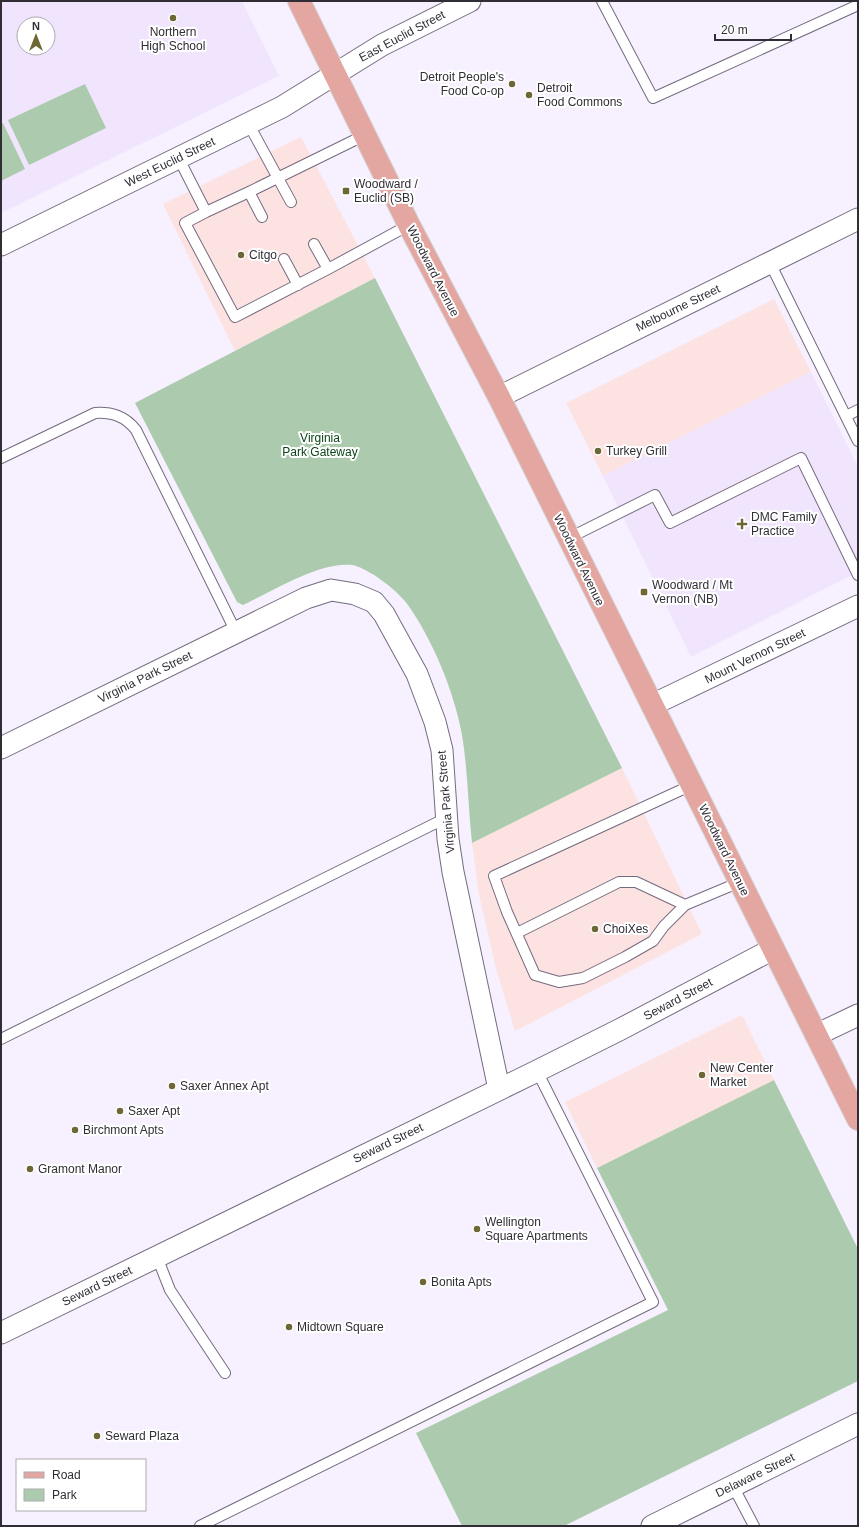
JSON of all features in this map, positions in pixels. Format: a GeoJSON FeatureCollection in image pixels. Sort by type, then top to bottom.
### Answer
{"type":"FeatureCollection","features":[{"type":"Feature","properties":{"kind":"main road","name":"Woodward Avenue"},"geometry":{"type":"LineString","coordinates":[[299,1],[410,225],[499,397],[858,1119]]}},
{"type":"Feature","properties":{"kind":"street","name":"East Euclid Street"},"geometry":{"type":"LineString","coordinates":[[335,73],[382,45],[470,1]]}},
{"type":"Feature","properties":{"kind":"street","name":"West Euclid Street"},"geometry":{"type":"LineString","coordinates":[[1,245],[282,107],[335,73]]}},
{"type":"Feature","properties":{"kind":"street","name":"Melbourne Street"},"geometry":{"type":"LineString","coordinates":[[499,397],[858,219]]}},
{"type":"Feature","properties":{"kind":"street","name":"Virginia Park Street"},"geometry":{"type":"LineString","coordinates":[[1,748],[306,598],[331,590],[355,594],[374,602],[384,614],[417,674],[435,722],[442,750],[446,818],[453,872],[499,1089]]}},
{"type":"Feature","properties":{"kind":"street","name":"Mount Vernon Street"},"geometry":{"type":"LineString","coordinates":[[652,705],[858,606]]}},
{"type":"Feature","properties":{"kind":"street","name":"Seward Street"},"geometry":{"type":"LineString","coordinates":[[1,1333],[537,1071],[619,1030],[773,949]]}},
{"type":"Feature","properties":{"kind":"street"},"geometry":{"type":"LineString","coordinates":[[816,1035],[858,1015]]}},
{"type":"Feature","properties":{"kind":"street","name":"Delaware Street"},"geometry":{"type":"LineString","coordinates":[[652,1526],[734,1486],[856,1430]]}},
{"type":"Feature","properties":{"kind":"lane"},"geometry":{"type":"LineString","coordinates":[[602,1],[653,98],[858,5]]}},
{"type":"Feature","properties":{"kind":"lane"},"geometry":{"type":"LineString","coordinates":[[248,123],[291,202]]}},
{"type":"Feature","properties":{"kind":"lane"},"geometry":{"type":"LineString","coordinates":[[365,134],[185,223],[235,317],[410,225]]}},
{"type":"Feature","properties":{"kind":"lane"},"geometry":{"type":"LineString","coordinates":[[178,157],[206,212]]}},
{"type":"Feature","properties":{"kind":"lane"},"geometry":{"type":"LineString","coordinates":[[250,192],[262,217]]}},
{"type":"Feature","properties":{"kind":"lane"},"geometry":{"type":"LineString","coordinates":[[314,244],[328,269]]}},
{"type":"Feature","properties":{"kind":"lane"},"geometry":{"type":"LineString","coordinates":[[284,259],[298,285]]}},
{"type":"Feature","properties":{"kind":"lane"},"geometry":{"type":"LineString","coordinates":[[770,263],[858,441]]}},
{"type":"Feature","properties":{"kind":"lane"},"geometry":{"type":"LineString","coordinates":[[846,416],[858,410]]}},
{"type":"Feature","properties":{"kind":"lane"},"geometry":{"type":"LineString","coordinates":[[1,458],[95,413],[115,414],[130,422],[136,430],[236,632]]}},
{"type":"Feature","properties":{"kind":"lane"},"geometry":{"type":"LineString","coordinates":[[569,538],[655,495],[670,523],[801,458],[858,574]]}},
{"type":"Feature","properties":{"kind":"lane"},"geometry":{"type":"LineString","coordinates":[[692,785],[494,876],[516,933],[535,974],[559,982],[583,978],[626,957],[652,940],[685,905],[740,882]]}},
{"type":"Feature","properties":{"kind":"lane"},"geometry":{"type":"LineString","coordinates":[[1,1039],[446,818]]}},
{"type":"Feature","properties":{"kind":"lane"},"geometry":{"type":"LineString","coordinates":[[516,933],[619,882],[636,882],[685,905]]}},
{"type":"Feature","properties":{"kind":"lane"},"geometry":{"type":"LineString","coordinates":[[200,1526],[652,1302],[537,1071]]}},
{"type":"Feature","properties":{"kind":"lane"},"geometry":{"type":"LineString","coordinates":[[157,1257],[170,1290],[225,1373]]}},
{"type":"Feature","properties":{"kind":"lane"},"geometry":{"type":"LineString","coordinates":[[734,1486],[754,1526]]}},
{"type":"Feature","properties":{"kind":"shaded area"},"geometry":{"type":"Polygon","coordinates":[[[1,1],[242,1],[279,76],[1,213],[1,1]]]}},
{"type":"Feature","properties":{"kind":"shaded area"},"geometry":{"type":"Polygon","coordinates":[[[301,137],[375,278],[235,351],[163,204],[301,137]]]}},
{"type":"Feature","properties":{"kind":"shaded area"},"geometry":{"type":"Polygon","coordinates":[[[774,299],[811,372],[603,476],[566,403],[774,299]]]}},
{"type":"Feature","properties":{"kind":"shaded area","name":"DMC Family Practice"},"geometry":{"type":"Polygon","coordinates":[[[811,372],[858,467],[858,572],[691,657],[603,476],[811,372]]]}},
{"type":"Feature","properties":{"kind":"shaded area"},"geometry":{"type":"Polygon","coordinates":[[[622,768],[702,934],[515,1031],[496,969],[479,895],[472,843],[622,768]]]}},
{"type":"Feature","properties":{"kind":"shaded area","name":"New Center Market"},"geometry":{"type":"Polygon","coordinates":[[[742,1015],[774,1080],[597,1168],[565,1102],[742,1015]]]}},
{"type":"Feature","properties":{"kind":"green space"},"geometry":{"type":"Polygon","coordinates":[[[85,84],[106,128],[29,165],[8,120],[85,84]]]}},
{"type":"Feature","properties":{"kind":"green space"},"geometry":{"type":"Polygon","coordinates":[[[3,123],[25,169],[1,181],[1,124],[3,123]]]}},
{"type":"Feature","properties":{"kind":"green space","name":"Virginia Park Gateway"},"geometry":{"type":"Polygon","coordinates":[[[375,278],[622,768],[472,843],[466,762],[462,735],[454,701],[434,650],[408,605],[396,592],[379,578],[357,566],[352,565],[339,565],[311,572],[243,605],[237,602],[135,403],[375,278]]]}},
{"type":"Feature","properties":{"kind":"green space"},"geometry":{"type":"Polygon","coordinates":[[[774,1080],[858,1249],[858,1381],[564,1526],[462,1526],[416,1433],[668,1310],[597,1168],[774,1080]]]}},
{"type":"Feature","properties":{"kind":"place","name":"Northern High School"},"geometry":{"type":"Point","coordinates":[173,18]}},
{"type":"Feature","properties":{"kind":"place","name":"Detroit People's Food Co-op"},"geometry":{"type":"Point","coordinates":[512,84]}},
{"type":"Feature","properties":{"kind":"place","name":"Detroit Food Commons"},"geometry":{"type":"Point","coordinates":[529,95]}},
{"type":"Feature","properties":{"kind":"place","name":"Woodward / Euclid (SB)"},"geometry":{"type":"Point","coordinates":[346,191]}},
{"type":"Feature","properties":{"kind":"place","name":"Citgo"},"geometry":{"type":"Point","coordinates":[241,255]}},
{"type":"Feature","properties":{"kind":"place","name":"Turkey Grill"},"geometry":{"type":"Point","coordinates":[598,451]}},
{"type":"Feature","properties":{"kind":"place","name":"DMC Family Practice"},"geometry":{"type":"Point","coordinates":[742,524]}},
{"type":"Feature","properties":{"kind":"place","name":"Woodward / Mt Vernon (NB)"},"geometry":{"type":"Point","coordinates":[644,592]}},
{"type":"Feature","properties":{"kind":"place","name":"ChoiXes"},"geometry":{"type":"Point","coordinates":[595,929]}},
{"type":"Feature","properties":{"kind":"place","name":"New Center Market"},"geometry":{"type":"Point","coordinates":[702,1075]}},
{"type":"Feature","properties":{"kind":"place","name":"Saxer Annex Apt"},"geometry":{"type":"Point","coordinates":[172,1086]}},
{"type":"Feature","properties":{"kind":"place","name":"Saxer Apt"},"geometry":{"type":"Point","coordinates":[120,1111]}},
{"type":"Feature","properties":{"kind":"place","name":"Birchmont Apts"},"geometry":{"type":"Point","coordinates":[75,1130]}},
{"type":"Feature","properties":{"kind":"place","name":"Gramont Manor"},"geometry":{"type":"Point","coordinates":[30,1169]}},
{"type":"Feature","properties":{"kind":"place","name":"Wellington Square Apartments"},"geometry":{"type":"Point","coordinates":[477,1229]}},
{"type":"Feature","properties":{"kind":"place","name":"Bonita Apts"},"geometry":{"type":"Point","coordinates":[423,1282]}},
{"type":"Feature","properties":{"kind":"place","name":"Midtown Square"},"geometry":{"type":"Point","coordinates":[289,1327]}},
{"type":"Feature","properties":{"kind":"place","name":"Seward Plaza"},"geometry":{"type":"Point","coordinates":[97,1436]}}]}
